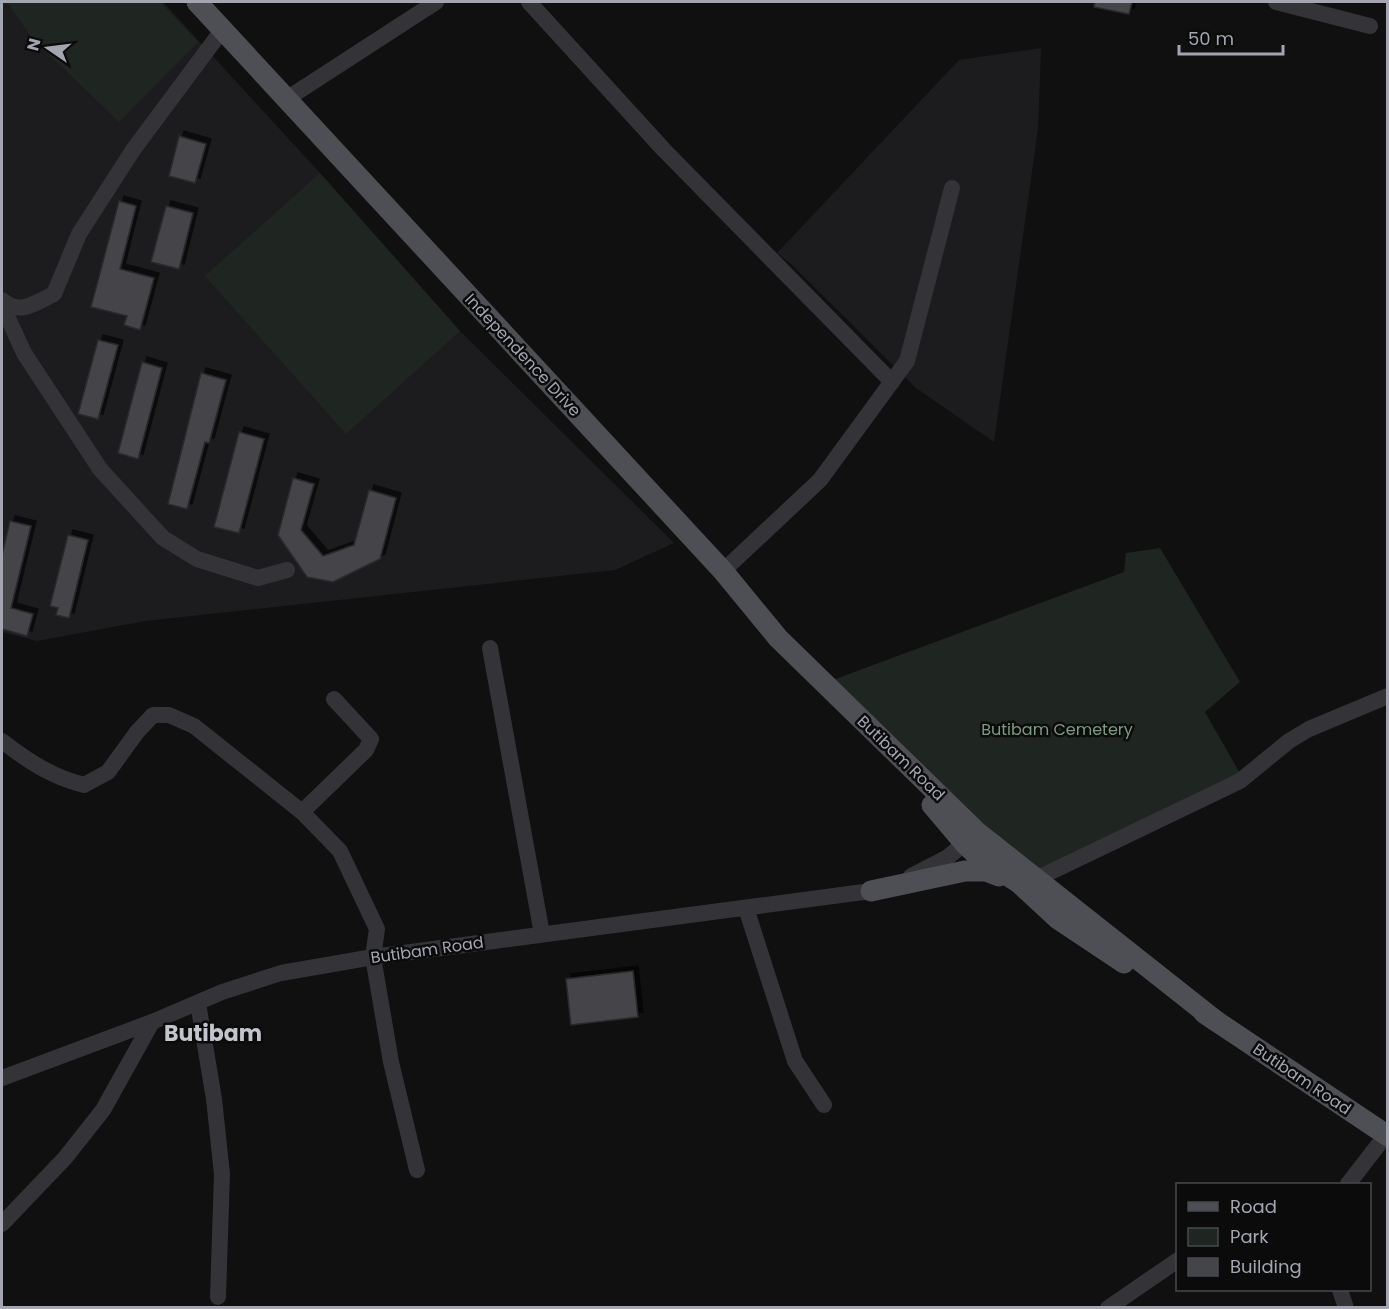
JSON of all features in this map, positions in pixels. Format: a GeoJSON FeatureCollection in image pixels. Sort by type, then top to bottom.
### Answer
{"type":"FeatureCollection","features":[{"type":"Feature","properties":{"kind":"main road","name":"Independence Drive"},"geometry":{"type":"LineString","coordinates":[[197,2],[723,571],[778,638],[850,709]]}},
{"type":"Feature","properties":{"kind":"main road","name":"Butibam Road"},"geometry":{"type":"LineString","coordinates":[[850,709],[980,845],[1028,881],[1058,919],[1387,1135]]}},
{"type":"Feature","properties":{"kind":"main road"},"geometry":{"type":"LineString","coordinates":[[871,891],[965,871],[986,872],[1028,881]]}},
{"type":"Feature","properties":{"kind":"street"},"geometry":{"type":"LineString","coordinates":[[288,98],[436,2]]}},
{"type":"Feature","properties":{"kind":"street"},"geometry":{"type":"LineString","coordinates":[[529,2],[664,150],[892,382]]}},
{"type":"Feature","properties":{"kind":"street"},"geometry":{"type":"LineString","coordinates":[[1276,2],[1370,26]]}},
{"type":"Feature","properties":{"kind":"street"},"geometry":{"type":"LineString","coordinates":[[2,303],[10,307],[24,308],[54,294],[79,234],[133,150],[223,29]]}},
{"type":"Feature","properties":{"kind":"street"},"geometry":{"type":"LineString","coordinates":[[723,571],[820,480],[907,361],[952,188]]}},
{"type":"Feature","properties":{"kind":"street"},"geometry":{"type":"LineString","coordinates":[[2,303],[24,353],[100,469],[163,538],[197,559],[258,579],[287,570]]}},
{"type":"Feature","properties":{"kind":"street"},"geometry":{"type":"LineString","coordinates":[[490,648],[542,934]]}},
{"type":"Feature","properties":{"kind":"street"},"geometry":{"type":"LineString","coordinates":[[1028,881],[1240,782],[1289,741],[1309,729],[1388,696]]}},
{"type":"Feature","properties":{"kind":"street"},"geometry":{"type":"LineString","coordinates":[[302,812],[366,750],[371,739],[334,699]]}},
{"type":"Feature","properties":{"kind":"street"},"geometry":{"type":"LineString","coordinates":[[2,741],[33,765],[64,780],[84,785],[108,772],[137,732],[153,715],[169,715],[194,726],[302,812],[340,851],[377,929],[373,957],[392,1062],[417,1170]]}},
{"type":"Feature","properties":{"kind":"street","name":"Butibam Road"},"geometry":{"type":"LineString","coordinates":[[2,1078],[152,1022],[222,992],[281,973],[373,957],[871,891],[980,845]]}},
{"type":"Feature","properties":{"kind":"street"},"geometry":{"type":"LineString","coordinates":[[746,908],[795,1061],[824,1105]]}},
{"type":"Feature","properties":{"kind":"street"},"geometry":{"type":"LineString","coordinates":[[198,1003],[214,1099],[222,1174],[218,1297]]}},
{"type":"Feature","properties":{"kind":"street"},"geometry":{"type":"LineString","coordinates":[[2,1224],[65,1158],[104,1110],[152,1022]]}},
{"type":"Feature","properties":{"kind":"street"},"geometry":{"type":"LineString","coordinates":[[1350,1183],[1387,1135]]}},
{"type":"Feature","properties":{"kind":"street"},"geometry":{"type":"LineString","coordinates":[[1108,1308],[1176,1261]]}},
{"type":"Feature","properties":{"kind":"street"},"geometry":{"type":"LineString","coordinates":[[1340,1291],[1346,1308]]}},
{"type":"Feature","properties":{"kind":"shaded area"},"geometry":{"type":"Polygon","coordinates":[[[2,2],[163,2],[320,173],[460,331],[674,543],[615,570],[145,621],[37,641],[2,632],[2,2]]]}},
{"type":"Feature","properties":{"kind":"shaded area"},"geometry":{"type":"Polygon","coordinates":[[[1041,48],[1038,129],[994,442],[916,388],[791,264],[777,253],[959,60],[1041,48]]]}},
{"type":"Feature","properties":{"kind":"green space"},"geometry":{"type":"Polygon","coordinates":[[[7,2],[160,2],[198,42],[119,122],[32,38],[7,2]]]}},
{"type":"Feature","properties":{"kind":"green space"},"geometry":{"type":"Polygon","coordinates":[[[320,173],[460,331],[346,434],[205,276],[320,173]]]}},
{"type":"Feature","properties":{"kind":"green space","name":"Butibam Cemetery"},"geometry":{"type":"Polygon","coordinates":[[[1160,548],[1240,682],[1205,712],[1241,775],[1036,879],[822,684],[1124,572],[1126,553],[1160,548]]]}},
{"type":"Feature","properties":{"kind":"building"},"geometry":{"type":"Polygon","coordinates":[[[1095,2],[1132,2],[1129,14],[1094,7],[1095,2]]]}},
{"type":"Feature","properties":{"kind":"building"},"geometry":{"type":"Polygon","coordinates":[[[179,136],[206,144],[195,183],[169,176],[179,136]]]}},
{"type":"Feature","properties":{"kind":"building"},"geometry":{"type":"Polygon","coordinates":[[[119,201],[136,206],[120,269],[154,278],[140,330],[124,325],[127,316],[91,307],[119,201]]]}},
{"type":"Feature","properties":{"kind":"building"},"geometry":{"type":"Polygon","coordinates":[[[166,206],[193,213],[179,269],[151,262],[166,206]]]}},
{"type":"Feature","properties":{"kind":"building"},"geometry":{"type":"Polygon","coordinates":[[[98,340],[118,345],[98,419],[78,414],[98,340]]]}},
{"type":"Feature","properties":{"kind":"building"},"geometry":{"type":"Polygon","coordinates":[[[142,362],[162,368],[138,459],[118,453],[142,362]]]}},
{"type":"Feature","properties":{"kind":"building"},"geometry":{"type":"Polygon","coordinates":[[[201,373],[226,380],[209,443],[205,442],[187,509],[168,504],[201,373]]]}},
{"type":"Feature","properties":{"kind":"building"},"geometry":{"type":"Polygon","coordinates":[[[239,432],[264,439],[239,533],[214,527],[239,432]]]}},
{"type":"Feature","properties":{"kind":"building"},"geometry":{"type":"Polygon","coordinates":[[[293,478],[314,484],[301,530],[323,556],[354,545],[369,490],[396,498],[380,559],[333,582],[307,577],[278,535],[293,478]]]}},
{"type":"Feature","properties":{"kind":"building"},"geometry":{"type":"Polygon","coordinates":[[[10,521],[31,526],[11,608],[33,614],[27,636],[2,629],[2,555],[10,521]]]}},
{"type":"Feature","properties":{"kind":"building"},"geometry":{"type":"Polygon","coordinates":[[[68,535],[88,540],[69,618],[56,615],[58,608],[50,606],[68,535]]]}},
{"type":"Feature","properties":{"kind":"building"},"geometry":{"type":"Polygon","coordinates":[[[633,971],[638,1017],[571,1025],[566,979],[633,971]]]}},
{"type":"Feature","properties":{"kind":"district","name":"Butibam"},"geometry":{"type":"Point","coordinates":[213,1033]}}]}
